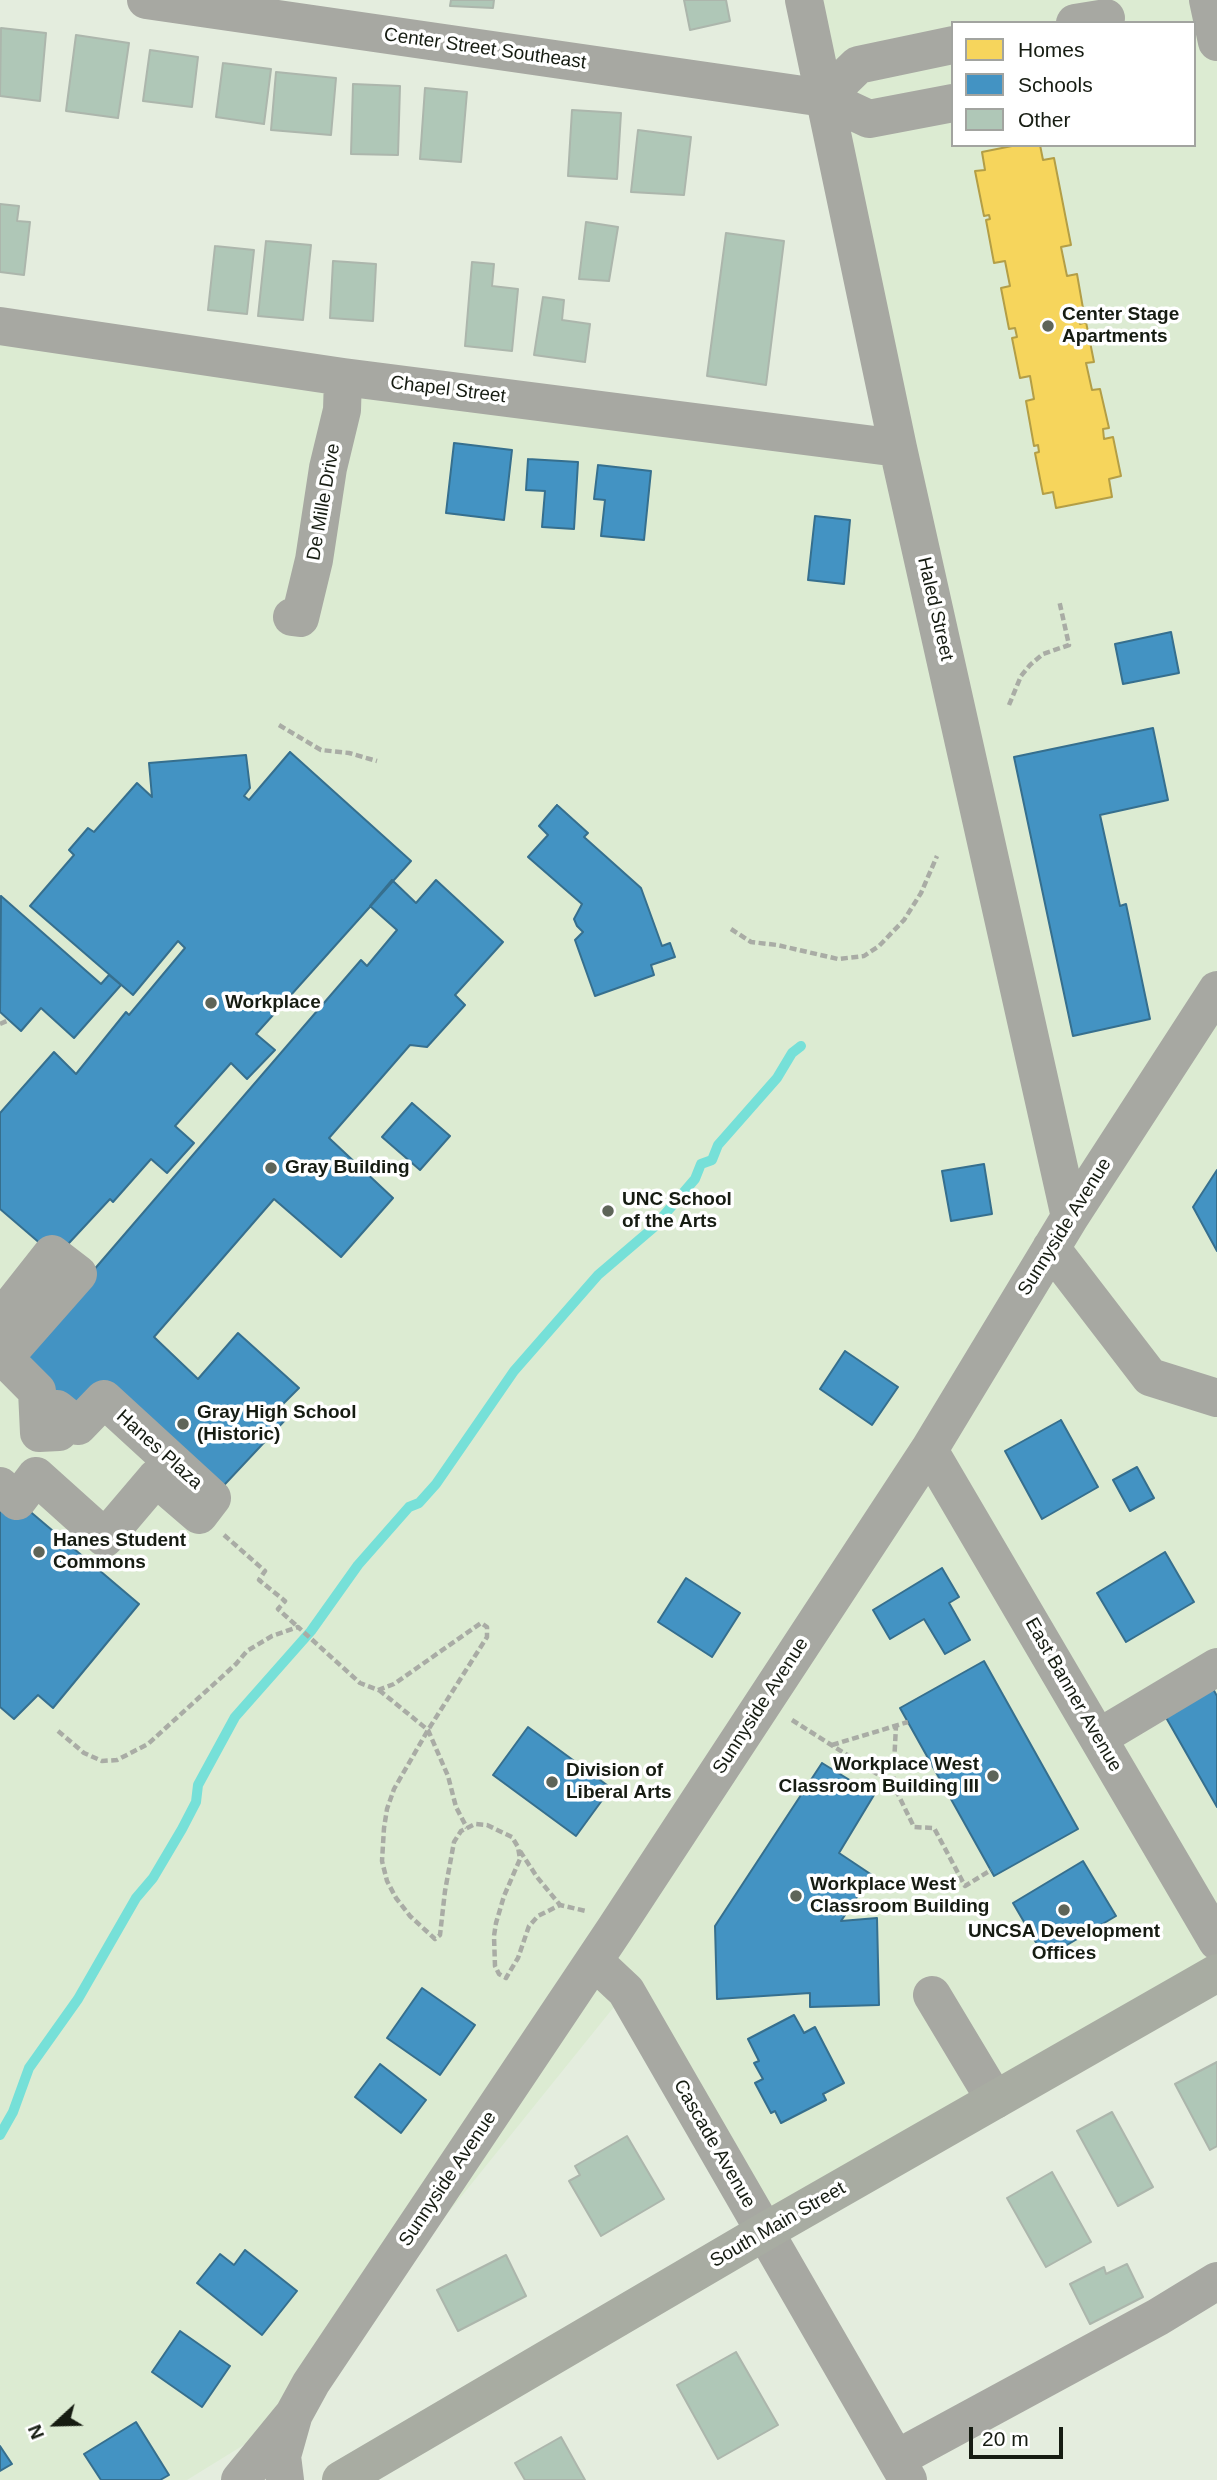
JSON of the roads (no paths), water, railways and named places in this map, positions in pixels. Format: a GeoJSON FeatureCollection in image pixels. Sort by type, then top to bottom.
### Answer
{"type":"FeatureCollection","features":[{"type":"Feature","properties":{"kind":"main road","name":"South Main Street"},"geometry":{"type":"LineString","coordinates":[[341,2480],[764,2232],[1217,1973]]}},
{"type":"Feature","properties":{"kind":"street","name":"Center Street Southeast"},"geometry":{"type":"LineString","coordinates":[[146,0],[824,98],[869,118],[951,103]]}},
{"type":"Feature","properties":{"kind":"street","name":"Haled Street"},"geometry":{"type":"LineString","coordinates":[[803,0],[1060,1232]]}},
{"type":"Feature","properties":{"kind":"street"},"geometry":{"type":"LineString","coordinates":[[1208,0],[1217,42]]}},
{"type":"Feature","properties":{"kind":"street"},"geometry":{"type":"LineString","coordinates":[[824,98],[858,65],[951,45]]}},
{"type":"Feature","properties":{"kind":"street","name":"Chapel Street"},"geometry":{"type":"LineString","coordinates":[[0,326],[343,377],[898,448]]}},
{"type":"Feature","properties":{"kind":"street","name":"De Mille Drive"},"geometry":{"type":"LineString","coordinates":[[292,617],[300,618],[314,560],[328,468],[342,410],[343,377]]}},
{"type":"Feature","properties":{"kind":"street","name":"Sunnyside Avenue"},"geometry":{"type":"LineString","coordinates":[[240,2480],[294,2414],[311,2383],[615,1929],[929,1450],[1060,1232],[1217,990]]}},
{"type":"Feature","properties":{"kind":"street"},"geometry":{"type":"LineString","coordinates":[[1060,1232],[1150,1377],[1217,1398]]}},
{"type":"Feature","properties":{"kind":"street","name":"Hanes Plaza"},"geometry":{"type":"LineString","coordinates":[[0,1320],[52,1254],[78,1274],[4,1358],[37,1391],[39,1433],[59,1432],[57,1409],[78,1426],[104,1399],[212,1498],[199,1515],[156,1478],[105,1538],[36,1476],[17,1501],[0,1486]]}},
{"type":"Feature","properties":{"kind":"street","name":"East Banner Avenue"},"geometry":{"type":"LineString","coordinates":[[929,1450],[1217,1941]]}},
{"type":"Feature","properties":{"kind":"street"},"geometry":{"type":"LineString","coordinates":[[1098,1738],[1217,1667]]}},
{"type":"Feature","properties":{"kind":"street","name":"Cascade Avenue"},"geometry":{"type":"LineString","coordinates":[[594,1961],[626,1991],[902,2469]]}},
{"type":"Feature","properties":{"kind":"street"},"geometry":{"type":"LineString","coordinates":[[932,1995],[995,2100]]}},
{"type":"Feature","properties":{"kind":"street"},"geometry":{"type":"LineString","coordinates":[[902,2469],[1217,2281]]}},
{"type":"Feature","properties":{"kind":"street","name":"Sunnyside Avenue"},"geometry":{"type":"LineString","coordinates":[[285,2480],[282,2456],[294,2414]]}},
{"type":"Feature","properties":{"kind":"waterway"},"geometry":{"type":"LineString","coordinates":[[0,2135],[13,2112],[29,2068],[78,1999],[136,1898],[153,1878],[182,1829],[196,1802],[198,1785],[235,1717],[311,1631],[358,1565],[409,1507],[419,1503],[436,1484],[514,1371],[598,1275],[653,1228],[695,1179],[701,1164],[712,1160],[718,1145],[777,1078],[792,1053],[801,1046]]}},
{"type":"Feature","properties":{"kind":"place","name":"Center Stage Apartments"},"geometry":{"type":"Point","coordinates":[1048,326]}},
{"type":"Feature","properties":{"kind":"place","name":"Workplace"},"geometry":{"type":"Point","coordinates":[211,1003]}},
{"type":"Feature","properties":{"kind":"place","name":"Gray Building"},"geometry":{"type":"Point","coordinates":[271,1168]}},
{"type":"Feature","properties":{"kind":"place","name":"UNC School of the Arts"},"geometry":{"type":"Point","coordinates":[608,1211]}},
{"type":"Feature","properties":{"kind":"place","name":"Gray High School (Historic)"},"geometry":{"type":"Point","coordinates":[183,1424]}},
{"type":"Feature","properties":{"kind":"place","name":"Hanes Student Commons"},"geometry":{"type":"Point","coordinates":[39,1552]}},
{"type":"Feature","properties":{"kind":"place","name":"Workplace West Classroom Building III"},"geometry":{"type":"Point","coordinates":[993,1776]}},
{"type":"Feature","properties":{"kind":"place","name":"Division of Liberal Arts"},"geometry":{"type":"Point","coordinates":[552,1782]}},
{"type":"Feature","properties":{"kind":"place","name":"Workplace West Classroom Building"},"geometry":{"type":"Point","coordinates":[796,1896]}},
{"type":"Feature","properties":{"kind":"place","name":"UNCSA Development Offices"},"geometry":{"type":"Point","coordinates":[1064,1910]}}]}
